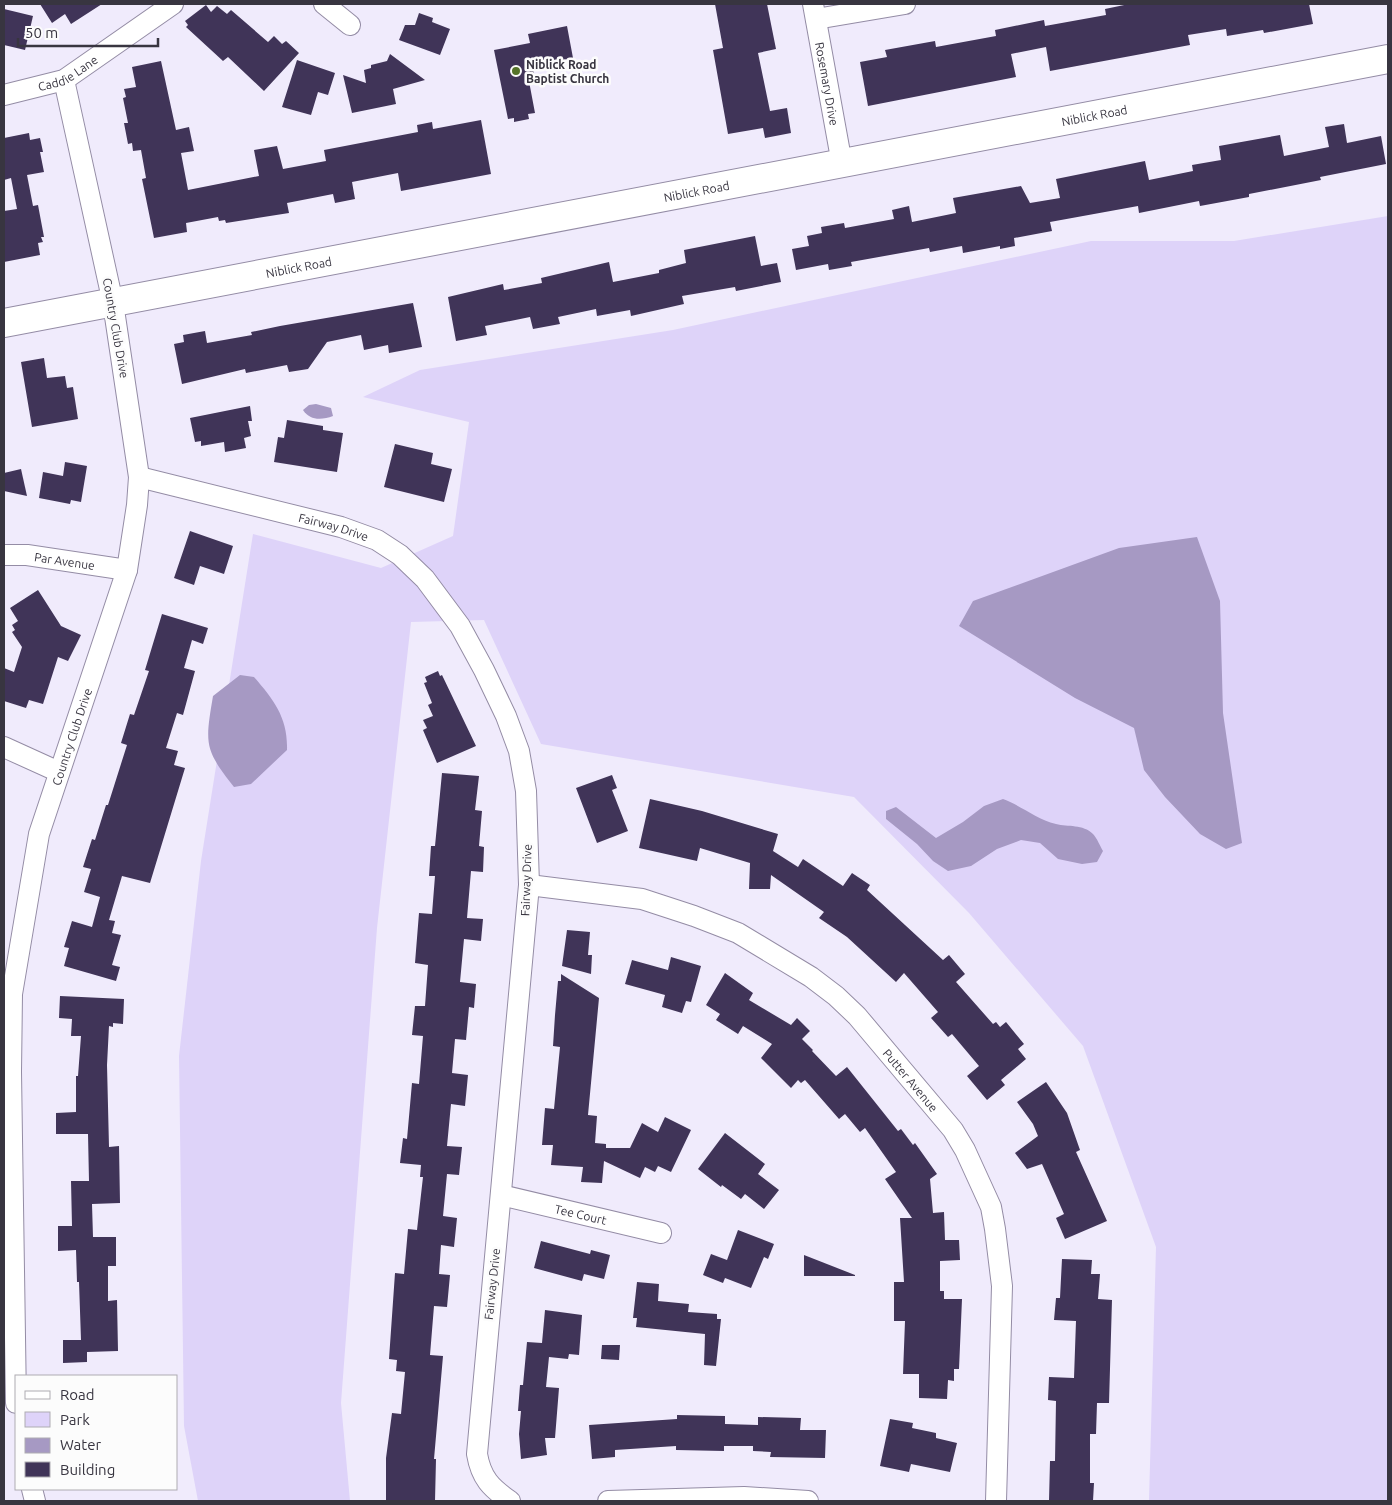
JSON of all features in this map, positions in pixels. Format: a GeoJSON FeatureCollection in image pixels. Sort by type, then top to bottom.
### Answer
{"type":"FeatureCollection","features":[{"type":"Feature","properties":{"kind":"main road","name":"Niblick Road"},"geometry":{"type":"LineString","coordinates":[[4,323],[1388,59]]}},
{"type":"Feature","properties":{"kind":"street","name":"Caddie Lane"},"geometry":{"type":"LineString","coordinates":[[4,95],[64,80],[173,4]]}},
{"type":"Feature","properties":{"kind":"street"},"geometry":{"type":"LineString","coordinates":[[324,4],[350,25]]}},
{"type":"Feature","properties":{"kind":"street"},"geometry":{"type":"LineString","coordinates":[[815,11],[905,4]]}},
{"type":"Feature","properties":{"kind":"street","name":"Rosemary Drive"},"geometry":{"type":"LineString","coordinates":[[815,11],[842,164]]}},
{"type":"Feature","properties":{"kind":"street","name":"Country Club Drive"},"geometry":{"type":"LineString","coordinates":[[15,1375],[8,994],[39,834],[126,570],[137,504],[139,477],[113,303],[64,80]]}},
{"type":"Feature","properties":{"kind":"street","name":"Fairway Drive"},"geometry":{"type":"LineString","coordinates":[[139,477],[341,527],[377,540],[400,555],[425,579],[460,626],[506,716],[519,751],[526,791],[529,884],[503,1152],[501,1195],[477,1454],[479,1466],[491,1488],[510,1501]]}},
{"type":"Feature","properties":{"kind":"street","name":"Par Avenue"},"geometry":{"type":"LineString","coordinates":[[4,555],[27,555],[126,570]]}},
{"type":"Feature","properties":{"kind":"street"},"geometry":{"type":"LineString","coordinates":[[4,747],[59,772]]}},
{"type":"Feature","properties":{"kind":"street","name":"Putter Avenue"},"geometry":{"type":"LineString","coordinates":[[529,884],[642,899],[738,933],[812,977],[836,996],[857,1016],[953,1130],[965,1150],[991,1207],[1002,1286],[996,1501]]}},
{"type":"Feature","properties":{"kind":"street","name":"Tee Court"},"geometry":{"type":"LineString","coordinates":[[501,1195],[591,1218],[661,1232]]}},
{"type":"Feature","properties":{"kind":"street"},"geometry":{"type":"LineString","coordinates":[[608,1501],[744,1497],[808,1501]]}},
{"type":"Feature","properties":{"kind":"green space"},"geometry":{"type":"Polygon","coordinates":[[[1388,216],[1388,1501],[1149,1501],[1156,1247],[1083,1046],[969,913],[854,797],[541,744],[484,620],[411,622],[377,928],[341,1403],[350,1501],[198,1501],[184,1426],[179,1056],[201,861],[253,534],[381,568],[453,536],[469,422],[363,397],[420,370],[673,330],[1091,241],[1234,241],[1388,216]]]}},
{"type":"Feature","properties":{"kind":"water"},"geometry":{"type":"Polygon","coordinates":[[[316,404],[331,408],[333,416],[316,419],[306,414],[303,410],[309,405],[316,404]]]}},
{"type":"Feature","properties":{"kind":"water"},"geometry":{"type":"Polygon","coordinates":[[[1197,537],[1220,601],[1223,713],[1242,843],[1226,849],[1200,834],[1165,797],[1144,770],[1134,728],[1075,698],[959,626],[973,601],[1119,548],[1197,537]]]}},
{"type":"Feature","properties":{"kind":"water"},"geometry":{"type":"Polygon","coordinates":[[[240,675],[254,677],[268,694],[282,719],[287,739],[287,750],[251,784],[234,787],[217,764],[209,745],[208,736],[213,696],[240,675]]]}},
{"type":"Feature","properties":{"kind":"water"},"geometry":{"type":"Polygon","coordinates":[[[1003,799],[1049,822],[1080,827],[1089,831],[1096,838],[1103,851],[1097,862],[1082,864],[1058,859],[1040,843],[1021,840],[997,849],[971,866],[948,871],[933,861],[917,844],[886,819],[886,811],[896,807],[936,838],[963,822],[984,806],[1003,799]]]}},
{"type":"Feature","properties":{"kind":"building"},"geometry":{"type":"Polygon","coordinates":[[[40,4],[102,4],[71,24],[65,14],[52,23],[40,4]]]}},
{"type":"Feature","properties":{"kind":"building"},"geometry":{"type":"Polygon","coordinates":[[[715,4],[767,4],[776,49],[758,53],[770,111],[787,108],[791,133],[765,138],[763,128],[728,134],[713,50],[723,48],[715,4]]]}},
{"type":"Feature","properties":{"kind":"building"},"geometry":{"type":"Polygon","coordinates":[[[1129,4],[1309,4],[1313,24],[1264,33],[1263,30],[1227,36],[1226,29],[1188,35],[1190,45],[1050,71],[1046,47],[1011,54],[1016,77],[868,106],[860,62],[887,57],[885,50],[935,41],[936,47],[996,36],[995,30],[1044,20],[1045,26],[1106,15],[1105,9],[1129,4]]]}},
{"type":"Feature","properties":{"kind":"building"},"geometry":{"type":"Polygon","coordinates":[[[206,5],[211,12],[217,6],[227,14],[231,10],[268,42],[274,36],[282,44],[286,41],[299,53],[264,91],[228,57],[223,61],[186,27],[188,25],[185,21],[206,5]]]}},
{"type":"Feature","properties":{"kind":"building"},"geometry":{"type":"Polygon","coordinates":[[[4,9],[33,16],[25,50],[4,45],[4,9]]]}},
{"type":"Feature","properties":{"kind":"building"},"geometry":{"type":"Polygon","coordinates":[[[419,13],[433,18],[432,22],[450,29],[440,55],[399,40],[405,25],[415,25],[419,13]]]}},
{"type":"Feature","properties":{"kind":"building","name":"Niblick Road Baptist Church"},"geometry":{"type":"Polygon","coordinates":[[[567,26],[573,58],[533,66],[534,75],[528,76],[535,113],[528,114],[529,119],[514,122],[514,118],[508,119],[494,50],[530,43],[528,34],[567,26]]]}},
{"type":"Feature","properties":{"kind":"building"},"geometry":{"type":"Polygon","coordinates":[[[390,54],[425,80],[393,89],[396,104],[352,113],[343,75],[366,83],[364,70],[371,68],[371,65],[387,61],[390,54]]]}},
{"type":"Feature","properties":{"kind":"building"},"geometry":{"type":"Polygon","coordinates":[[[297,60],[335,73],[328,95],[318,92],[311,115],[282,107],[297,60]]]}},
{"type":"Feature","properties":{"kind":"building"},"geometry":{"type":"Polygon","coordinates":[[[161,61],[176,130],[189,127],[194,151],[181,153],[188,190],[259,176],[254,150],[277,146],[283,169],[326,161],[324,150],[418,132],[417,125],[432,122],[433,129],[481,120],[491,174],[401,191],[398,173],[352,182],[355,199],[335,203],[333,194],[287,203],[289,213],[226,223],[225,220],[219,221],[218,217],[186,223],[187,232],[154,238],[142,179],[146,178],[141,150],[133,151],[132,143],[128,144],[124,123],[128,123],[123,98],[126,97],[124,89],[136,87],[132,67],[161,61]]]}},
{"type":"Feature","properties":{"kind":"building"},"geometry":{"type":"Polygon","coordinates":[[[1344,124],[1347,143],[1381,136],[1386,164],[1320,177],[1321,180],[1249,194],[1249,197],[1200,206],[1199,201],[1139,213],[1138,206],[1050,222],[1052,231],[1014,238],[1015,246],[1000,249],[1000,246],[963,253],[962,246],[930,252],[929,248],[851,262],[852,266],[829,270],[828,264],[796,270],[792,249],[809,246],[807,236],[822,233],[821,227],[844,223],[845,228],[894,219],[892,210],[909,206],[912,222],[956,213],[953,198],[1021,186],[1030,203],[1060,198],[1056,179],[1145,161],[1149,180],[1193,171],[1192,165],[1221,160],[1219,146],[1280,135],[1284,156],[1329,147],[1325,127],[1344,124]]]}},
{"type":"Feature","properties":{"kind":"building"},"geometry":{"type":"Polygon","coordinates":[[[29,133],[30,140],[40,138],[43,152],[40,152],[44,172],[27,175],[33,206],[38,205],[44,237],[41,237],[43,242],[38,243],[40,255],[4,262],[4,211],[17,209],[11,178],[4,180],[4,138],[29,133]]]}},
{"type":"Feature","properties":{"kind":"building"},"geometry":{"type":"Polygon","coordinates":[[[755,236],[761,266],[777,263],[781,282],[736,291],[735,287],[682,296],[684,304],[631,316],[630,310],[597,316],[596,309],[558,317],[560,324],[533,329],[530,317],[485,326],[487,335],[456,341],[448,297],[503,284],[504,290],[542,283],[541,278],[609,262],[613,282],[659,273],[659,270],[686,263],[684,250],[755,236]]]}},
{"type":"Feature","properties":{"kind":"building"},"geometry":{"type":"Polygon","coordinates":[[[413,303],[422,347],[389,353],[388,345],[364,350],[361,335],[327,342],[308,369],[289,372],[287,365],[246,373],[245,369],[182,384],[174,344],[184,342],[183,335],[205,331],[207,343],[252,335],[251,332],[280,326],[413,303]]]}},
{"type":"Feature","properties":{"kind":"building"},"geometry":{"type":"Polygon","coordinates":[[[44,358],[47,378],[65,376],[67,388],[73,387],[78,419],[32,427],[21,362],[44,358]]]}},
{"type":"Feature","properties":{"kind":"building"},"geometry":{"type":"Polygon","coordinates":[[[250,406],[252,421],[248,421],[251,436],[244,438],[246,448],[225,452],[224,442],[201,446],[201,441],[195,442],[190,418],[250,406]]]}},
{"type":"Feature","properties":{"kind":"building"},"geometry":{"type":"Polygon","coordinates":[[[287,420],[323,426],[323,430],[343,433],[337,472],[274,462],[278,437],[284,438],[287,420]]]}},
{"type":"Feature","properties":{"kind":"building"},"geometry":{"type":"Polygon","coordinates":[[[395,444],[433,453],[431,464],[452,469],[444,502],[384,487],[395,444]]]}},
{"type":"Feature","properties":{"kind":"building"},"geometry":{"type":"Polygon","coordinates":[[[65,462],[87,466],[81,502],[71,500],[70,504],[39,498],[43,472],[63,476],[65,462]]]}},
{"type":"Feature","properties":{"kind":"building"},"geometry":{"type":"Polygon","coordinates":[[[21,469],[27,496],[4,491],[4,473],[21,469]]]}},
{"type":"Feature","properties":{"kind":"building"},"geometry":{"type":"Polygon","coordinates":[[[190,531],[233,546],[224,574],[200,566],[194,585],[174,578],[190,531]]]}},
{"type":"Feature","properties":{"kind":"building"},"geometry":{"type":"Polygon","coordinates":[[[38,590],[61,626],[81,635],[68,661],[58,657],[43,704],[29,700],[26,708],[4,701],[4,668],[14,672],[22,647],[12,632],[15,630],[12,625],[18,621],[10,608],[38,590]]]}},
{"type":"Feature","properties":{"kind":"building"},"geometry":{"type":"Polygon","coordinates":[[[162,614],[208,628],[203,644],[192,640],[184,668],[195,671],[183,715],[177,713],[166,748],[178,751],[174,765],[185,768],[150,883],[122,876],[109,920],[115,921],[112,933],[121,935],[112,965],[120,967],[116,981],[64,966],[69,948],[64,947],[72,921],[92,927],[100,897],[84,892],[91,869],[83,867],[92,839],[95,840],[106,805],[108,805],[127,745],[121,743],[130,714],[134,715],[149,671],[145,670],[162,614]]]}},
{"type":"Feature","properties":{"kind":"building"},"geometry":{"type":"Polygon","coordinates":[[[438,671],[440,676],[442,675],[476,746],[437,763],[423,730],[427,728],[423,720],[433,716],[428,705],[432,703],[424,683],[427,682],[425,677],[438,671]]]}},
{"type":"Feature","properties":{"kind":"building"},"geometry":{"type":"Polygon","coordinates":[[[442,773],[479,776],[475,810],[482,811],[479,846],[484,847],[483,872],[471,871],[467,918],[483,919],[481,941],[464,939],[460,982],[476,984],[474,1008],[469,1007],[466,1040],[455,1039],[452,1073],[468,1075],[465,1106],[451,1104],[447,1146],[462,1147],[459,1175],[447,1174],[443,1216],[457,1218],[454,1247],[441,1245],[439,1274],[450,1275],[447,1307],[434,1306],[430,1355],[443,1356],[434,1459],[436,1459],[435,1501],[386,1501],[386,1458],[392,1413],[401,1414],[405,1372],[396,1371],[397,1360],[389,1359],[395,1273],[404,1274],[408,1229],[417,1230],[423,1177],[420,1177],[421,1165],[400,1163],[403,1138],[407,1139],[412,1083],[419,1084],[423,1036],[412,1035],[415,1006],[425,1006],[428,965],[415,963],[419,913],[432,914],[435,876],[429,876],[431,846],[435,846],[442,773]]]}},
{"type":"Feature","properties":{"kind":"building"},"geometry":{"type":"Polygon","coordinates":[[[612,775],[617,788],[612,790],[628,831],[597,843],[576,788],[612,775]]]}},
{"type":"Feature","properties":{"kind":"building"},"geometry":{"type":"Polygon","coordinates":[[[650,799],[702,811],[778,834],[773,851],[798,867],[803,859],[843,886],[852,873],[870,885],[867,890],[943,960],[949,955],[965,974],[956,982],[993,1024],[996,1022],[1000,1027],[1006,1022],[1024,1044],[1018,1049],[1026,1059],[1001,1080],[1005,1085],[987,1100],[967,1076],[979,1066],[952,1034],[948,1037],[931,1018],[938,1012],[904,973],[896,982],[847,937],[819,918],[824,912],[771,875],[770,889],[749,889],[750,863],[700,848],[697,861],[639,848],[650,799]]]}},
{"type":"Feature","properties":{"kind":"building"},"geometry":{"type":"Polygon","coordinates":[[[567,930],[590,932],[588,955],[592,955],[591,974],[562,966],[567,930]]]}},
{"type":"Feature","properties":{"kind":"building"},"geometry":{"type":"Polygon","coordinates":[[[671,957],[701,966],[691,1002],[686,1001],[682,1013],[662,1007],[665,995],[625,984],[632,960],[668,970],[671,957]]]}},
{"type":"Feature","properties":{"kind":"building"},"geometry":{"type":"Polygon","coordinates":[[[725,973],[753,993],[749,1000],[791,1025],[797,1018],[810,1031],[802,1039],[812,1051],[836,1076],[847,1067],[898,1131],[901,1129],[913,1145],[915,1143],[937,1174],[930,1179],[933,1213],[944,1212],[945,1240],[959,1240],[960,1260],[940,1261],[940,1291],[944,1291],[944,1299],[962,1299],[959,1369],[954,1369],[954,1381],[948,1380],[947,1399],[919,1398],[919,1374],[903,1374],[905,1321],[894,1321],[894,1282],[904,1282],[900,1218],[912,1218],[885,1179],[896,1172],[865,1128],[860,1132],[845,1114],[839,1119],[805,1080],[801,1083],[798,1080],[791,1088],[761,1058],[772,1044],[743,1026],[738,1034],[716,1020],[720,1014],[706,1005],[725,973]]]}},
{"type":"Feature","properties":{"kind":"building"},"geometry":{"type":"Polygon","coordinates":[[[561,974],[599,998],[588,1115],[597,1116],[595,1143],[606,1144],[606,1148],[630,1148],[642,1123],[658,1132],[665,1117],[691,1130],[671,1172],[658,1166],[655,1172],[645,1167],[640,1178],[604,1161],[602,1183],[581,1182],[583,1167],[551,1165],[553,1145],[542,1145],[545,1108],[554,1109],[560,1047],[553,1046],[558,981],[561,981],[561,974]]]}},
{"type":"Feature","properties":{"kind":"building"},"geometry":{"type":"Polygon","coordinates":[[[60,996],[124,999],[123,1024],[113,1023],[113,1027],[109,1026],[107,1065],[109,1147],[119,1146],[120,1203],[92,1204],[93,1237],[116,1237],[116,1266],[108,1266],[108,1301],[117,1300],[118,1351],[87,1352],[87,1362],[63,1363],[63,1340],[81,1340],[79,1282],[77,1282],[76,1250],[58,1251],[58,1226],[72,1226],[71,1181],[89,1181],[88,1134],[56,1134],[56,1113],[76,1112],[76,1076],[78,1076],[81,1036],[71,1036],[72,1019],[59,1018],[60,996]]]}},
{"type":"Feature","properties":{"kind":"building"},"geometry":{"type":"Polygon","coordinates":[[[1046,1082],[1067,1113],[1080,1150],[1076,1152],[1107,1221],[1065,1239],[1056,1218],[1064,1214],[1042,1164],[1027,1169],[1015,1153],[1038,1136],[1033,1124],[1017,1102],[1046,1082]]]}},
{"type":"Feature","properties":{"kind":"building"},"geometry":{"type":"Polygon","coordinates":[[[725,1133],[765,1164],[758,1174],[779,1190],[764,1209],[745,1194],[741,1199],[722,1185],[721,1187],[698,1169],[725,1133]]]}},
{"type":"Feature","properties":{"kind":"building"},"geometry":{"type":"Polygon","coordinates":[[[738,1230],[774,1244],[768,1259],[764,1257],[751,1288],[725,1278],[723,1283],[703,1275],[711,1254],[727,1260],[738,1230]]]}},
{"type":"Feature","properties":{"kind":"building"},"geometry":{"type":"Polygon","coordinates":[[[541,1241],[590,1254],[591,1250],[610,1255],[604,1279],[584,1274],[582,1281],[534,1268],[541,1241]]]}},
{"type":"Feature","properties":{"kind":"building"},"geometry":{"type":"Polygon","coordinates":[[[804,1255],[855,1275],[855,1276],[804,1276],[804,1255]]]}},
{"type":"Feature","properties":{"kind":"building"},"geometry":{"type":"Polygon","coordinates":[[[1062,1259],[1092,1260],[1091,1274],[1100,1274],[1098,1299],[1112,1300],[1109,1403],[1097,1403],[1096,1434],[1090,1434],[1090,1483],[1094,1483],[1093,1501],[1049,1501],[1050,1461],[1055,1461],[1056,1401],[1048,1400],[1049,1377],[1074,1378],[1076,1321],[1054,1320],[1056,1298],[1060,1298],[1062,1259]]]}},
{"type":"Feature","properties":{"kind":"building"},"geometry":{"type":"Polygon","coordinates":[[[637,1282],[659,1284],[658,1301],[689,1304],[688,1312],[717,1314],[717,1319],[721,1319],[716,1366],[704,1365],[705,1334],[636,1327],[637,1318],[633,1318],[637,1282]]]}},
{"type":"Feature","properties":{"kind":"building"},"geometry":{"type":"Polygon","coordinates":[[[545,1310],[582,1315],[579,1355],[569,1354],[568,1359],[549,1357],[546,1387],[559,1388],[555,1438],[545,1438],[547,1455],[521,1459],[519,1434],[521,1411],[518,1411],[520,1385],[523,1385],[527,1342],[542,1343],[545,1310]]]}},
{"type":"Feature","properties":{"kind":"building"},"geometry":{"type":"Polygon","coordinates":[[[602,1345],[620,1345],[619,1360],[601,1359],[602,1345]]]}},
{"type":"Feature","properties":{"kind":"building"},"geometry":{"type":"Polygon","coordinates":[[[677,1415],[725,1416],[725,1424],[758,1425],[758,1417],[801,1418],[800,1430],[826,1430],[825,1458],[770,1457],[771,1452],[753,1451],[753,1446],[724,1446],[724,1451],[676,1450],[676,1446],[615,1450],[615,1457],[592,1459],[589,1425],[677,1419],[677,1415]]]}},
{"type":"Feature","properties":{"kind":"building"},"geometry":{"type":"Polygon","coordinates":[[[890,1419],[913,1423],[912,1428],[936,1433],[936,1438],[957,1443],[950,1472],[911,1464],[909,1472],[880,1466],[890,1419]]]}},
{"type":"Feature","properties":{"kind":"place","name":"Niblick Road Baptist Church"},"geometry":{"type":"Point","coordinates":[516,71]}}]}
